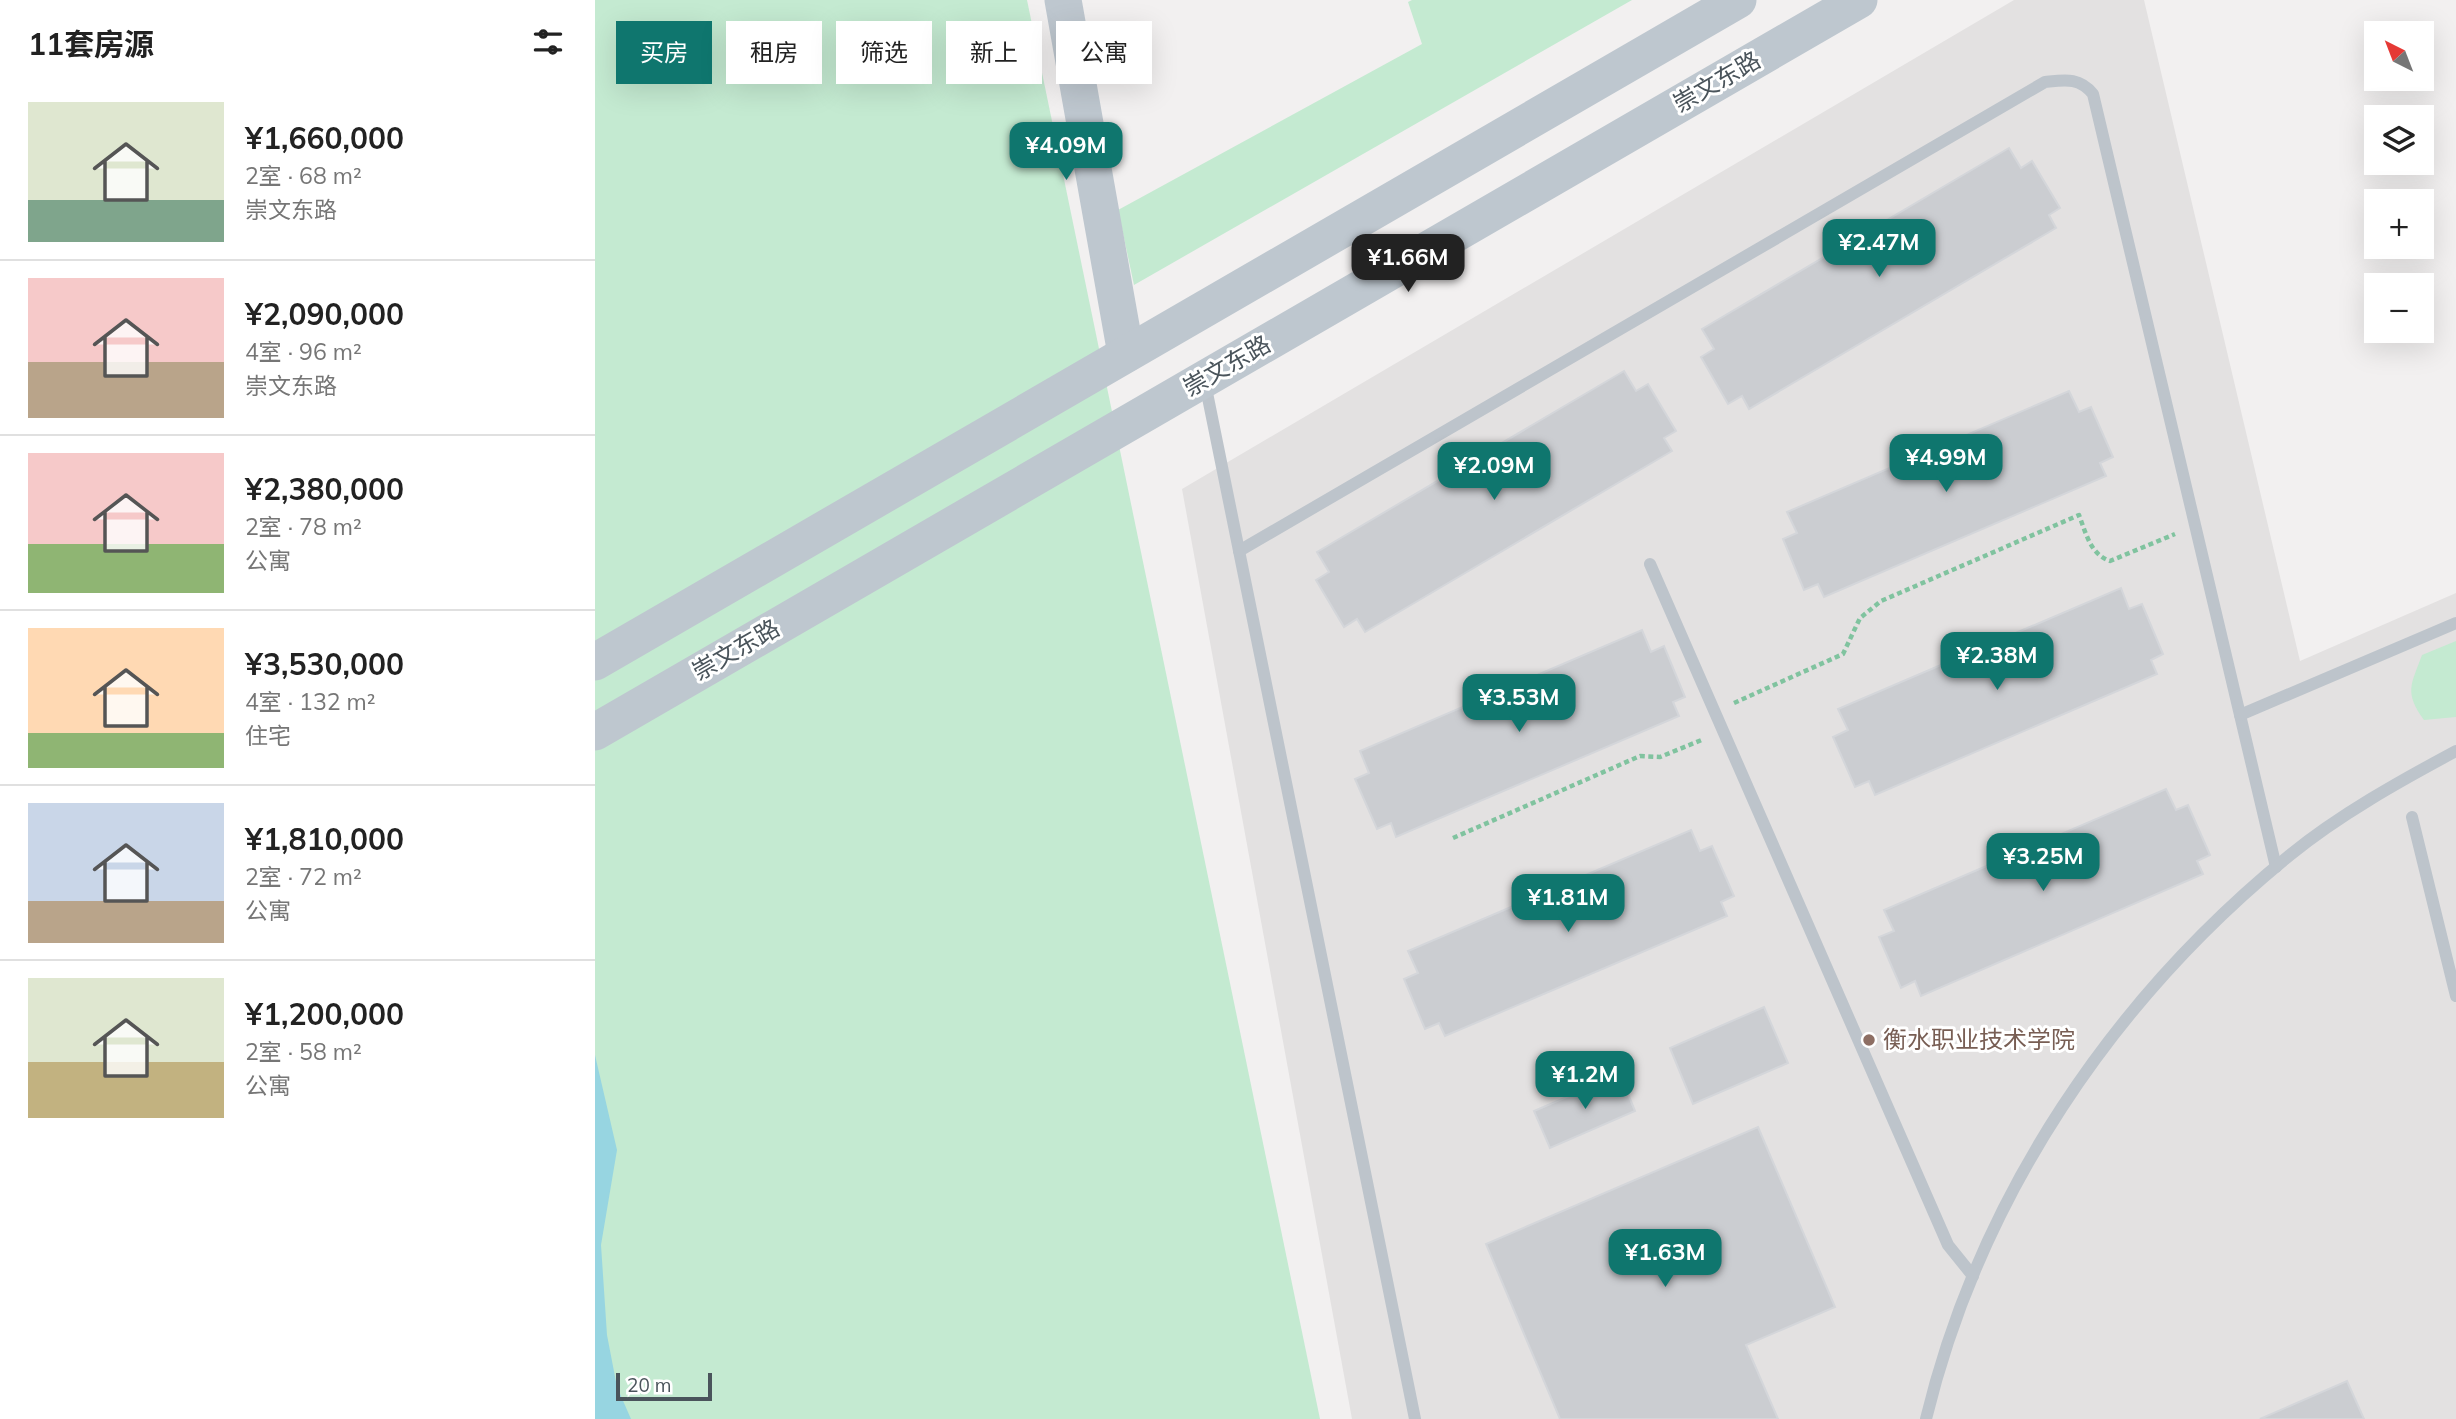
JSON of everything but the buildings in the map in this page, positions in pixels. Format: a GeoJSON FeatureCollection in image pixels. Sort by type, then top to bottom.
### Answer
{"type":"FeatureCollection","features":[{"type":"Feature","properties":{"kind":"main road"},"geometry":{"type":"LineString","coordinates":[[1063,0],[1126,354]]}},
{"type":"Feature","properties":{"kind":"main road"},"geometry":{"type":"LineString","coordinates":[[595,662],[1738,0]]}},
{"type":"Feature","properties":{"kind":"main road","name":"崇文东路"},"geometry":{"type":"LineString","coordinates":[[595,732],[1859,0]]}},
{"type":"Feature","properties":{"kind":"lane"},"geometry":{"type":"LineString","coordinates":[[1239,551],[2045,82],[2071,79],[2085,85],[2093,94],[2276,867]]}},
{"type":"Feature","properties":{"kind":"lane"},"geometry":{"type":"LineString","coordinates":[[1204,379],[1415,1419]]}},
{"type":"Feature","properties":{"kind":"lane"},"geometry":{"type":"LineString","coordinates":[[1650,564],[1948,1245],[1973,1276]]}},
{"type":"Feature","properties":{"kind":"lane"},"geometry":{"type":"LineString","coordinates":[[2240,715],[2456,623]]}},
{"type":"Feature","properties":{"kind":"lane"},"geometry":{"type":"LineString","coordinates":[[1926,1419],[1955,1321],[2014,1187],[2050,1124],[2091,1063],[2135,1006],[2184,951],[2276,867],[2351,813],[2456,751]]}},
{"type":"Feature","properties":{"kind":"lane"},"geometry":{"type":"LineString","coordinates":[[2412,817],[2456,996]]}},
{"type":"Feature","properties":{"kind":"path"},"geometry":{"type":"LineString","coordinates":[[1714,712],[1843,654],[1854,636],[1860,618],[1881,601],[2079,515],[2092,548],[2101,558],[2110,561],[2195,525]]}},
{"type":"Feature","properties":{"kind":"path"},"geometry":{"type":"LineString","coordinates":[[1453,838],[1640,756],[1660,757],[1723,731]]}},
{"type":"Feature","properties":{"kind":"shaded area","name":"衡水职业技术学院"},"geometry":{"type":"Polygon","coordinates":[[[2014,0],[2144,0],[2300,661],[2456,593],[2456,1419],[1352,1419],[1182,489],[2014,0]]]}},
{"type":"Feature","properties":{"kind":"green space"},"geometry":{"type":"Polygon","coordinates":[[[595,0],[1027,0],[1031,21],[946,21],[946,84],[1042,84],[1042,73],[1320,1419],[595,1419],[595,0]]]}},
{"type":"Feature","properties":{"kind":"green space"},"geometry":{"type":"Polygon","coordinates":[[[1632,0],[1134,285],[1118,210],[1422,44],[1408,2],[1632,0]]]}},
{"type":"Feature","properties":{"kind":"green space"},"geometry":{"type":"Polygon","coordinates":[[[2456,641],[2456,717],[2424,720],[2414,702],[2411,688],[2422,655],[2456,641]]]}},
{"type":"Feature","properties":{"kind":"water"},"geometry":{"type":"Polygon","coordinates":[[[595,1055],[617,1150],[601,1245],[607,1335],[617,1387],[631,1419],[595,1419],[595,1055]]]}},
{"type":"Feature","properties":{"kind":"place","name":"衡水职业技术学院"},"geometry":{"type":"Point","coordinates":[1869,1040]}}]}
